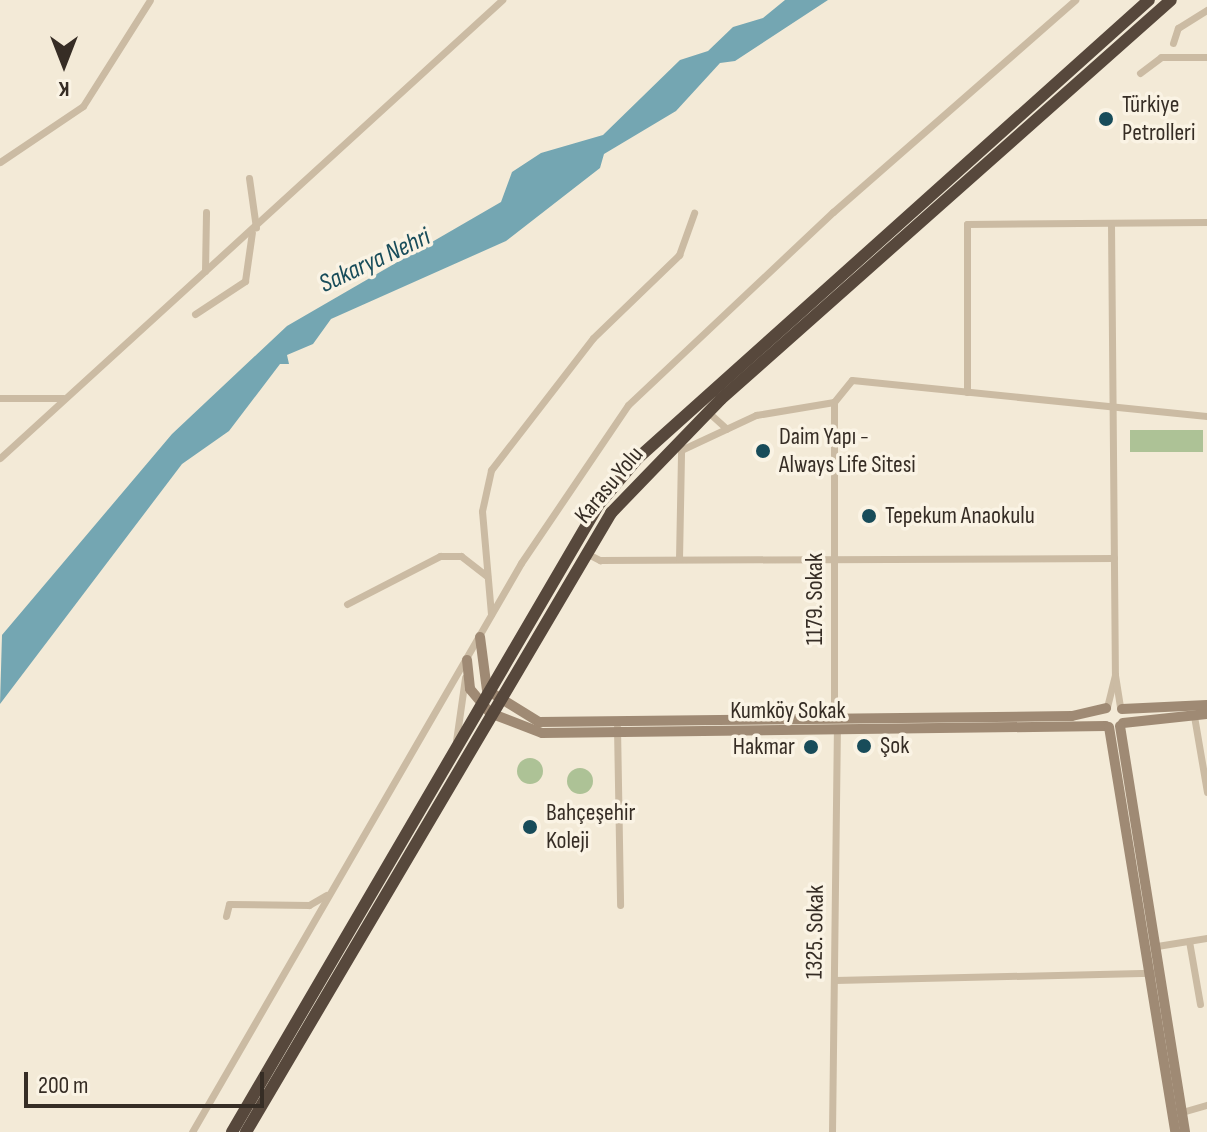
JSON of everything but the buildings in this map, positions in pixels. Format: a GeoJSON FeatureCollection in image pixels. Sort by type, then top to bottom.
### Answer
{"type":"FeatureCollection","features":[{"type":"Feature","properties":{"kind":"highway"},"geometry":{"type":"LineString","coordinates":[[232,1132],[480,702],[492,695],[568,551],[638,458],[1149,0]]}},
{"type":"Feature","properties":{"kind":"highway","name":"Karasu Yolu"},"geometry":{"type":"LineString","coordinates":[[246,1132],[490,713],[492,695],[584,552],[708,412],[1171,0]]}},
{"type":"Feature","properties":{"kind":"main road"},"geometry":{"type":"LineString","coordinates":[[480,637],[492,695]]}},
{"type":"Feature","properties":{"kind":"main road"},"geometry":{"type":"LineString","coordinates":[[466,676],[467,660]]}},
{"type":"Feature","properties":{"kind":"main road","name":"Kumköy Sokak"},"geometry":{"type":"LineString","coordinates":[[466,676],[480,702],[490,713],[524,730],[834,719],[1072,716],[1106,708],[1121,708]]}},
{"type":"Feature","properties":{"kind":"main road","name":"Kumköy Sokak"},"geometry":{"type":"LineString","coordinates":[[492,695],[539,722],[618,728],[837,732],[1115,725],[1207,714]]}},
{"type":"Feature","properties":{"kind":"main road"},"geometry":{"type":"LineString","coordinates":[[1175,1132],[1115,725],[1121,708],[1207,705]]}},
{"type":"Feature","properties":{"kind":"main road"},"geometry":{"type":"LineString","coordinates":[[1106,708],[1115,725],[1157,946],[1185,1132]]}},
{"type":"Feature","properties":{"kind":"street"},"geometry":{"type":"LineString","coordinates":[[0,162],[83,106],[150,0]]}},
{"type":"Feature","properties":{"kind":"street"},"geometry":{"type":"LineString","coordinates":[[0,458],[63,398],[254,230],[502,0]]}},
{"type":"Feature","properties":{"kind":"street"},"geometry":{"type":"LineString","coordinates":[[192,1132],[492,616],[628,405],[1075,0]]}},
{"type":"Feature","properties":{"kind":"street"},"geometry":{"type":"LineString","coordinates":[[1173,43],[1178,28],[1207,10]]}},
{"type":"Feature","properties":{"kind":"street"},"geometry":{"type":"LineString","coordinates":[[1140,73],[1161,57],[1207,57]]}},
{"type":"Feature","properties":{"kind":"street"},"geometry":{"type":"LineString","coordinates":[[195,314],[245,281],[254,230],[249,178]]}},
{"type":"Feature","properties":{"kind":"street"},"geometry":{"type":"LineString","coordinates":[[205,271],[206,212]]}},
{"type":"Feature","properties":{"kind":"street"},"geometry":{"type":"LineString","coordinates":[[492,616],[482,511],[491,470],[593,338],[679,255],[694,213]]}},
{"type":"Feature","properties":{"kind":"street"},"geometry":{"type":"LineString","coordinates":[[967,392],[967,224],[1207,222]]}},
{"type":"Feature","properties":{"kind":"street"},"geometry":{"type":"LineString","coordinates":[[1111,224],[1115,675],[1121,708]]}},
{"type":"Feature","properties":{"kind":"street"},"geometry":{"type":"LineString","coordinates":[[679,559],[681,463],[676,449],[790,406],[834,402],[852,380],[1207,416]]}},
{"type":"Feature","properties":{"kind":"street"},"geometry":{"type":"LineString","coordinates":[[0,398],[63,398]]}},
{"type":"Feature","properties":{"kind":"street","name":"1179. Sokak"},"geometry":{"type":"LineString","coordinates":[[834,402],[834,719]]}},
{"type":"Feature","properties":{"kind":"street"},"geometry":{"type":"LineString","coordinates":[[708,412],[727,429]]}},
{"type":"Feature","properties":{"kind":"street"},"geometry":{"type":"LineString","coordinates":[[584,552],[600,560],[1114,558]]}},
{"type":"Feature","properties":{"kind":"street"},"geometry":{"type":"LineString","coordinates":[[347,604],[440,556],[461,556],[488,578]]}},
{"type":"Feature","properties":{"kind":"street"},"geometry":{"type":"LineString","coordinates":[[1106,708],[1115,675]]}},
{"type":"Feature","properties":{"kind":"street"},"geometry":{"type":"LineString","coordinates":[[455,745],[466,676]]}},
{"type":"Feature","properties":{"kind":"street"},"geometry":{"type":"LineString","coordinates":[[1194,716],[1207,792]]}},
{"type":"Feature","properties":{"kind":"street"},"geometry":{"type":"LineString","coordinates":[[618,728],[620,905]]}},
{"type":"Feature","properties":{"kind":"street","name":"1325. Sokak"},"geometry":{"type":"LineString","coordinates":[[832,1132],[837,732]]}},
{"type":"Feature","properties":{"kind":"street"},"geometry":{"type":"LineString","coordinates":[[226,916],[229,904],[309,905],[328,894]]}},
{"type":"Feature","properties":{"kind":"street"},"geometry":{"type":"LineString","coordinates":[[1157,946],[1207,938]]}},
{"type":"Feature","properties":{"kind":"street"},"geometry":{"type":"LineString","coordinates":[[1189,941],[1200,1004]]}},
{"type":"Feature","properties":{"kind":"street"},"geometry":{"type":"LineString","coordinates":[[835,980],[1152,973]]}},
{"type":"Feature","properties":{"kind":"street"},"geometry":{"type":"LineString","coordinates":[[1182,1112],[1207,1105]]}},
{"type":"Feature","properties":{"kind":"green space"},"geometry":{"type":"Polygon","coordinates":[[[1130,430],[1203,430],[1203,452],[1130,452],[1130,430]]]}},
{"type":"Feature","properties":{"kind":"green space"},"geometry":{"type":"Polygon","coordinates":[[[530,758],[539,762],[543,771],[539,780],[530,784],[521,780],[517,771],[521,762],[530,758]]]}},
{"type":"Feature","properties":{"kind":"green space"},"geometry":{"type":"Polygon","coordinates":[[[580,768],[589,772],[593,781],[589,790],[580,794],[571,790],[567,781],[571,772],[580,768]]]}},
{"type":"Feature","properties":{"kind":"water"},"geometry":{"type":"Polygon","coordinates":[[[785,0],[828,0],[735,61],[720,63],[676,111],[604,154],[600,168],[506,241],[331,319],[313,344],[287,355],[289,364],[280,364],[229,431],[182,464],[0,704],[2,635],[172,434],[287,326],[501,202],[512,172],[541,153],[603,135],[680,60],[708,51],[733,27],[763,18],[785,0]]]}},
{"type":"Feature","properties":{"kind":"place","name":"Türkiye Petrolleri"},"geometry":{"type":"Point","coordinates":[1106,119]}},
{"type":"Feature","properties":{"kind":"place","name":"Daim Yapı - Always Life Sitesi"},"geometry":{"type":"Point","coordinates":[763,451]}},
{"type":"Feature","properties":{"kind":"place","name":"Tepekum Anaokulu"},"geometry":{"type":"Point","coordinates":[869,516]}},
{"type":"Feature","properties":{"kind":"place","name":"Şok"},"geometry":{"type":"Point","coordinates":[864,746]}},
{"type":"Feature","properties":{"kind":"place","name":"Hakmar"},"geometry":{"type":"Point","coordinates":[811,747]}},
{"type":"Feature","properties":{"kind":"place","name":"Bahçeşehir Koleji"},"geometry":{"type":"Point","coordinates":[530,827]}},
{"type":"Feature","properties":{"kind":"water label","name":"Sakarya Nehri"},"geometry":{"type":"Point","coordinates":[375,261]}}]}
